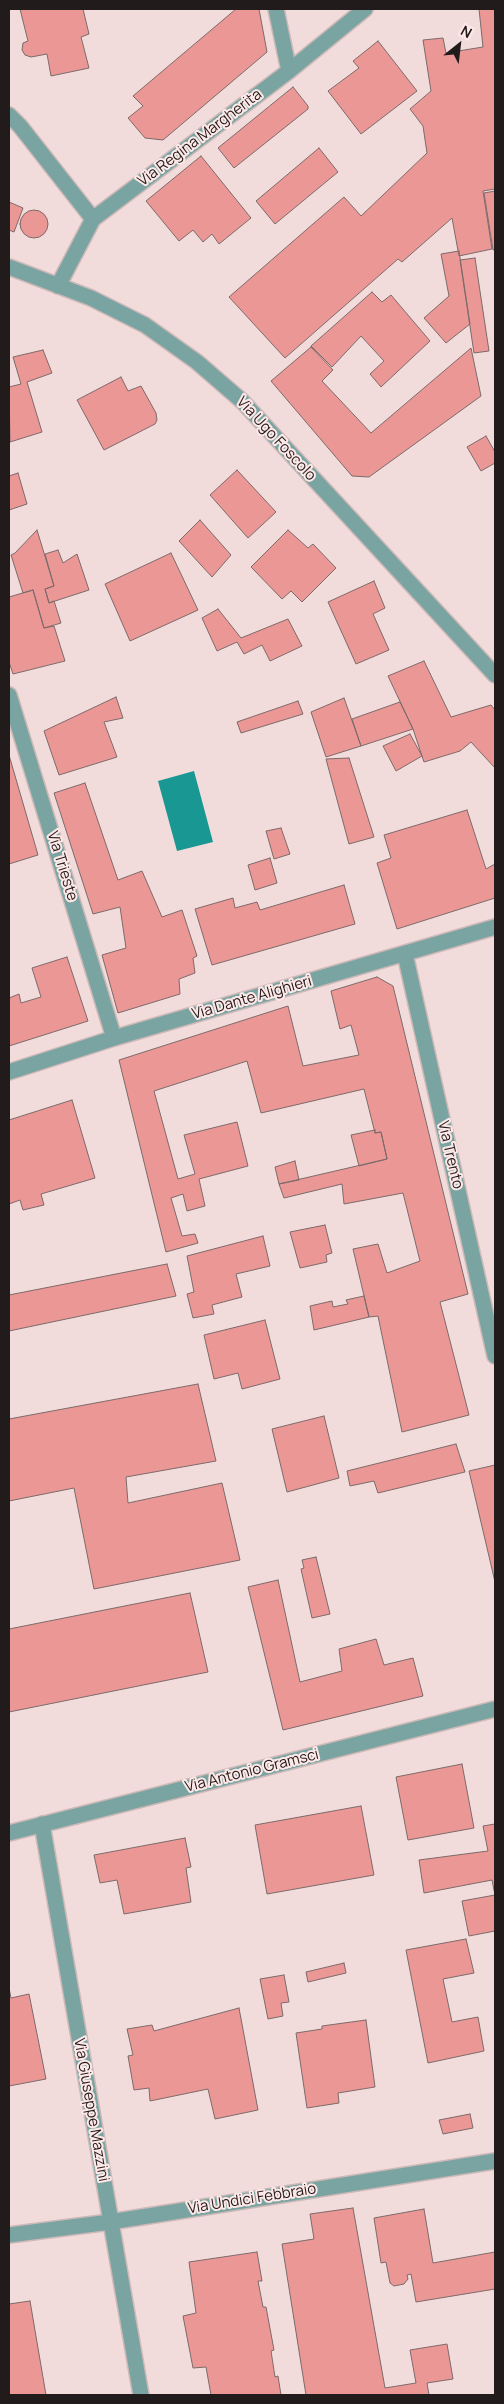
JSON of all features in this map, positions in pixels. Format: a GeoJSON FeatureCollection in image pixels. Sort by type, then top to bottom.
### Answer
{"type":"FeatureCollection","features":[{"type":"Feature","properties":{"kind":"street"},"geometry":{"type":"LineString","coordinates":[[276,9],[288,71]]}},
{"type":"Feature","properties":{"kind":"street","name":"Via Regina Margherita"},"geometry":{"type":"LineString","coordinates":[[58,286],[93,219],[288,71],[364,9]]}},
{"type":"Feature","properties":{"kind":"street"},"geometry":{"type":"LineString","coordinates":[[9,115],[20,126],[93,219]]}},
{"type":"Feature","properties":{"kind":"street","name":"Via Ugo Foscolo"},"geometry":{"type":"LineString","coordinates":[[9,267],[91,298],[145,325],[197,362],[242,401],[495,676]]}},
{"type":"Feature","properties":{"kind":"street","name":"Via Trieste"},"geometry":{"type":"LineString","coordinates":[[9,695],[114,1038]]}},
{"type":"Feature","properties":{"kind":"street","name":"Via Dante Alighieri"},"geometry":{"type":"LineString","coordinates":[[9,1072],[114,1038],[495,927]]}},
{"type":"Feature","properties":{"kind":"street","name":"Via Trento"},"geometry":{"type":"LineString","coordinates":[[405,954],[495,1356]]}},
{"type":"Feature","properties":{"kind":"street","name":"Via Antonio Gramsci"},"geometry":{"type":"LineString","coordinates":[[9,1833],[495,1709]]}},
{"type":"Feature","properties":{"kind":"street","name":"Via Giuseppe Mazzini"},"geometry":{"type":"LineString","coordinates":[[42,1824],[141,2395]]}},
{"type":"Feature","properties":{"kind":"street","name":"Via Undici Febbraio"},"geometry":{"type":"LineString","coordinates":[[9,2235],[110,2222],[495,2161]]}},
{"type":"Feature","properties":{"kind":"water"},"geometry":{"type":"Polygon","coordinates":[[[194,771],[213,842],[177,851],[158,781],[194,771]]]}},
{"type":"Feature","properties":{"kind":"building"},"geometry":{"type":"Polygon","coordinates":[[[20,9],[83,9],[89,34],[81,37],[89,68],[51,76],[47,54],[31,57],[25,55],[22,50],[23,43],[28,41],[20,9]]]}},
{"type":"Feature","properties":{"kind":"building"},"geometry":{"type":"Polygon","coordinates":[[[236,9],[259,9],[267,52],[163,140],[145,138],[128,118],[143,106],[133,96],[236,9]]]}},
{"type":"Feature","properties":{"kind":"building"},"geometry":{"type":"Polygon","coordinates":[[[479,9],[495,9],[495,189],[483,191],[492,249],[459,256],[452,218],[402,262],[398,259],[285,358],[229,297],[344,197],[361,216],[427,153],[423,126],[410,109],[431,91],[423,40],[443,38],[446,53],[483,47],[479,9]]]}},
{"type":"Feature","properties":{"kind":"building"},"geometry":{"type":"Polygon","coordinates":[[[378,41],[417,91],[361,134],[328,91],[359,68],[353,61],[378,41]]]}},
{"type":"Feature","properties":{"kind":"building"},"geometry":{"type":"Polygon","coordinates":[[[293,87],[308,106],[308,109],[234,168],[218,148],[293,87]]]}},
{"type":"Feature","properties":{"kind":"building"},"geometry":{"type":"Polygon","coordinates":[[[319,148],[338,172],[275,224],[256,201],[319,148]]]}},
{"type":"Feature","properties":{"kind":"building"},"geometry":{"type":"Polygon","coordinates":[[[201,156],[251,218],[219,244],[212,234],[203,242],[193,230],[179,241],[146,201],[201,156]]]}},
{"type":"Feature","properties":{"kind":"building"},"geometry":{"type":"Polygon","coordinates":[[[495,191],[495,249],[493,250],[484,193],[495,191]]]}},
{"type":"Feature","properties":{"kind":"building"},"geometry":{"type":"Polygon","coordinates":[[[9,202],[23,208],[14,232],[9,230],[9,202]]]}},
{"type":"Feature","properties":{"kind":"building"},"geometry":{"type":"Polygon","coordinates":[[[34,210],[44,214],[48,224],[44,234],[34,238],[24,234],[20,224],[24,214],[34,210]]]}},
{"type":"Feature","properties":{"kind":"building"},"geometry":{"type":"Polygon","coordinates":[[[459,251],[470,324],[446,343],[424,318],[449,296],[441,254],[459,251]]]}},
{"type":"Feature","properties":{"kind":"building"},"geometry":{"type":"Polygon","coordinates":[[[475,258],[489,351],[474,353],[460,260],[475,258]]]}},
{"type":"Feature","properties":{"kind":"building"},"geometry":{"type":"Polygon","coordinates":[[[372,292],[382,302],[391,295],[430,341],[381,387],[370,374],[384,361],[361,336],[332,367],[311,346],[372,292]]]}},
{"type":"Feature","properties":{"kind":"building"},"geometry":{"type":"Polygon","coordinates":[[[311,347],[333,370],[322,381],[371,433],[471,348],[481,396],[369,477],[352,476],[271,381],[311,347]]]}},
{"type":"Feature","properties":{"kind":"building"},"geometry":{"type":"Polygon","coordinates":[[[43,350],[52,373],[27,382],[42,432],[10,442],[9,387],[21,384],[13,357],[43,350]]]}},
{"type":"Feature","properties":{"kind":"building"},"geometry":{"type":"Polygon","coordinates":[[[121,377],[128,391],[141,386],[156,413],[157,420],[155,424],[104,450],[77,400],[121,377]]]}},
{"type":"Feature","properties":{"kind":"building"},"geometry":{"type":"Polygon","coordinates":[[[486,436],[495,452],[495,463],[481,471],[467,447],[486,436]]]}},
{"type":"Feature","properties":{"kind":"building"},"geometry":{"type":"Polygon","coordinates":[[[237,470],[276,512],[248,538],[210,495],[237,470]]]}},
{"type":"Feature","properties":{"kind":"building"},"geometry":{"type":"Polygon","coordinates":[[[18,473],[27,504],[9,510],[9,476],[18,473]]]}},
{"type":"Feature","properties":{"kind":"building"},"geometry":{"type":"Polygon","coordinates":[[[200,520],[231,555],[212,577],[179,541],[200,520]]]}},
{"type":"Feature","properties":{"kind":"building"},"geometry":{"type":"Polygon","coordinates":[[[37,530],[54,586],[45,589],[49,603],[54,601],[61,623],[44,628],[33,590],[23,593],[11,555],[37,530]]]}},
{"type":"Feature","properties":{"kind":"building"},"geometry":{"type":"Polygon","coordinates":[[[288,530],[308,548],[313,544],[336,568],[302,602],[291,591],[282,599],[251,567],[288,530]]]}},
{"type":"Feature","properties":{"kind":"building"},"geometry":{"type":"Polygon","coordinates":[[[58,550],[63,563],[77,554],[89,590],[49,603],[45,589],[54,586],[45,554],[58,550]]]}},
{"type":"Feature","properties":{"kind":"building"},"geometry":{"type":"Polygon","coordinates":[[[171,553],[198,610],[130,641],[105,584],[171,553]]]}},
{"type":"Feature","properties":{"kind":"building"},"geometry":{"type":"Polygon","coordinates":[[[374,581],[385,608],[373,614],[389,650],[356,664],[328,602],[374,581]]]}},
{"type":"Feature","properties":{"kind":"building"},"geometry":{"type":"Polygon","coordinates":[[[33,590],[44,628],[54,626],[65,661],[13,674],[9,662],[9,597],[33,590]]]}},
{"type":"Feature","properties":{"kind":"building"},"geometry":{"type":"Polygon","coordinates":[[[218,609],[241,638],[288,619],[302,646],[270,661],[262,645],[244,654],[237,642],[217,651],[202,618],[218,609]]]}},
{"type":"Feature","properties":{"kind":"building"},"geometry":{"type":"Polygon","coordinates":[[[424,661],[451,717],[491,705],[495,710],[495,768],[471,742],[460,751],[424,762],[413,729],[388,676],[424,661]]]}},
{"type":"Feature","properties":{"kind":"building"},"geometry":{"type":"Polygon","coordinates":[[[116,697],[123,718],[104,722],[117,757],[59,775],[44,731],[116,697]]]}},
{"type":"Feature","properties":{"kind":"building"},"geometry":{"type":"Polygon","coordinates":[[[344,698],[361,746],[326,757],[311,712],[344,698]]]}},
{"type":"Feature","properties":{"kind":"building"},"geometry":{"type":"Polygon","coordinates":[[[298,701],[303,714],[241,733],[237,722],[298,701]]]}},
{"type":"Feature","properties":{"kind":"building"},"geometry":{"type":"Polygon","coordinates":[[[400,702],[413,729],[361,746],[352,719],[400,702]]]}},
{"type":"Feature","properties":{"kind":"building"},"geometry":{"type":"Polygon","coordinates":[[[410,734],[422,756],[396,771],[383,746],[410,734]]]}},
{"type":"Feature","properties":{"kind":"building"},"geometry":{"type":"Polygon","coordinates":[[[9,755],[38,855],[9,864],[9,755]]]}},
{"type":"Feature","properties":{"kind":"building"},"geometry":{"type":"Polygon","coordinates":[[[349,758],[374,837],[349,844],[326,759],[349,758]]]}},
{"type":"Feature","properties":{"kind":"building"},"geometry":{"type":"Polygon","coordinates":[[[85,783],[118,880],[142,871],[162,917],[182,910],[197,956],[193,958],[195,973],[179,979],[180,994],[118,1013],[102,955],[126,948],[120,907],[93,914],[54,793],[85,783]]]}},
{"type":"Feature","properties":{"kind":"building"},"geometry":{"type":"Polygon","coordinates":[[[467,810],[486,869],[495,864],[495,898],[397,929],[377,863],[391,858],[384,835],[467,810]]]}},
{"type":"Feature","properties":{"kind":"building"},"geometry":{"type":"Polygon","coordinates":[[[281,828],[290,854],[274,859],[266,831],[281,828]]]}},
{"type":"Feature","properties":{"kind":"building"},"geometry":{"type":"Polygon","coordinates":[[[270,858],[277,883],[255,890],[248,865],[270,858]]]}},
{"type":"Feature","properties":{"kind":"building"},"geometry":{"type":"Polygon","coordinates":[[[344,885],[355,924],[212,965],[195,909],[233,898],[235,908],[257,902],[260,910],[344,885]]]}},
{"type":"Feature","properties":{"kind":"building"},"geometry":{"type":"Polygon","coordinates":[[[67,957],[88,1021],[9,1046],[9,998],[19,994],[21,1003],[41,997],[32,968],[67,957]]]}},
{"type":"Feature","properties":{"kind":"building"},"geometry":{"type":"Polygon","coordinates":[[[377,977],[393,986],[468,1294],[440,1302],[469,1415],[402,1432],[378,1316],[369,1317],[353,1249],[378,1244],[387,1273],[420,1261],[403,1193],[344,1204],[342,1184],[284,1198],[279,1184],[387,1159],[381,1132],[375,1133],[364,1089],[261,1113],[247,1061],[154,1091],[178,1179],[195,1174],[184,1135],[237,1122],[248,1166],[199,1179],[205,1206],[187,1211],[183,1194],[171,1198],[182,1236],[195,1234],[198,1243],[166,1252],[119,1060],[288,1006],[303,1066],[359,1055],[351,1025],[340,1029],[331,991],[377,977]]]}},
{"type":"Feature","properties":{"kind":"building"},"geometry":{"type":"Polygon","coordinates":[[[72,1100],[95,1178],[41,1194],[44,1205],[23,1210],[20,1200],[9,1204],[9,1120],[72,1100]]]}},
{"type":"Feature","properties":{"kind":"building"},"geometry":{"type":"Polygon","coordinates":[[[375,1130],[375,1133],[381,1132],[387,1159],[359,1166],[351,1135],[375,1130]]]}},
{"type":"Feature","properties":{"kind":"building"},"geometry":{"type":"Polygon","coordinates":[[[295,1161],[299,1180],[279,1184],[275,1167],[295,1161]]]}},
{"type":"Feature","properties":{"kind":"building"},"geometry":{"type":"Polygon","coordinates":[[[325,1225],[332,1253],[326,1255],[327,1262],[300,1268],[290,1232],[325,1225]]]}},
{"type":"Feature","properties":{"kind":"building"},"geometry":{"type":"Polygon","coordinates":[[[263,1236],[270,1266],[236,1274],[242,1297],[212,1305],[214,1314],[193,1318],[187,1294],[194,1292],[187,1256],[263,1236]]]}},
{"type":"Feature","properties":{"kind":"building"},"geometry":{"type":"Polygon","coordinates":[[[167,1264],[176,1296],[9,1331],[9,1295],[167,1264]]]}},
{"type":"Feature","properties":{"kind":"building"},"geometry":{"type":"Polygon","coordinates":[[[364,1296],[369,1317],[314,1330],[310,1306],[332,1301],[333,1307],[348,1304],[346,1300],[364,1296]]]}},
{"type":"Feature","properties":{"kind":"building"},"geometry":{"type":"Polygon","coordinates":[[[265,1320],[280,1379],[242,1389],[238,1373],[214,1379],[204,1335],[265,1320]]]}},
{"type":"Feature","properties":{"kind":"building"},"geometry":{"type":"Polygon","coordinates":[[[198,1384],[216,1461],[126,1477],[128,1503],[222,1483],[240,1560],[94,1589],[74,1488],[9,1501],[9,1419],[198,1384]]]}},
{"type":"Feature","properties":{"kind":"building"},"geometry":{"type":"Polygon","coordinates":[[[324,1416],[339,1478],[287,1492],[272,1429],[324,1416]]]}},
{"type":"Feature","properties":{"kind":"building"},"geometry":{"type":"Polygon","coordinates":[[[456,1444],[465,1472],[378,1493],[374,1481],[350,1486],[347,1471],[456,1444]]]}},
{"type":"Feature","properties":{"kind":"building"},"geometry":{"type":"Polygon","coordinates":[[[495,1465],[495,1582],[469,1471],[495,1465]]]}},
{"type":"Feature","properties":{"kind":"building"},"geometry":{"type":"Polygon","coordinates":[[[316,1557],[330,1614],[312,1618],[301,1569],[304,1568],[302,1560],[316,1557]]]}},
{"type":"Feature","properties":{"kind":"building"},"geometry":{"type":"Polygon","coordinates":[[[278,1580],[300,1682],[342,1671],[339,1649],[376,1639],[384,1665],[413,1658],[423,1696],[283,1730],[248,1587],[278,1580]]]}},
{"type":"Feature","properties":{"kind":"building"},"geometry":{"type":"Polygon","coordinates":[[[190,1593],[208,1672],[9,1712],[9,1629],[190,1593]]]}},
{"type":"Feature","properties":{"kind":"building"},"geometry":{"type":"Polygon","coordinates":[[[462,1764],[474,1828],[408,1840],[396,1777],[462,1764]]]}},
{"type":"Feature","properties":{"kind":"building"},"geometry":{"type":"Polygon","coordinates":[[[361,1806],[374,1875],[267,1894],[255,1825],[361,1806]]]}},
{"type":"Feature","properties":{"kind":"building"},"geometry":{"type":"Polygon","coordinates":[[[495,1824],[495,1895],[492,1880],[424,1893],[419,1860],[488,1851],[483,1826],[495,1824]]]}},
{"type":"Feature","properties":{"kind":"building"},"geometry":{"type":"Polygon","coordinates":[[[185,1838],[191,1867],[186,1868],[191,1902],[124,1914],[117,1880],[100,1883],[94,1855],[185,1838]]]}},
{"type":"Feature","properties":{"kind":"building"},"geometry":{"type":"Polygon","coordinates":[[[495,1895],[495,1931],[469,1936],[462,1901],[495,1895]]]}},
{"type":"Feature","properties":{"kind":"building"},"geometry":{"type":"Polygon","coordinates":[[[466,1939],[474,1973],[443,1979],[452,2022],[478,2017],[484,2051],[428,2063],[406,1950],[466,1939]]]}},
{"type":"Feature","properties":{"kind":"building"},"geometry":{"type":"Polygon","coordinates":[[[344,1963],[346,1973],[308,1982],[306,1972],[344,1963]]]}},
{"type":"Feature","properties":{"kind":"building"},"geometry":{"type":"Polygon","coordinates":[[[284,1975],[289,2002],[281,2003],[283,2016],[268,2019],[260,1979],[284,1975]]]}},
{"type":"Feature","properties":{"kind":"building"},"geometry":{"type":"Polygon","coordinates":[[[9,1988],[11,1998],[29,1994],[46,2079],[9,2086],[9,1988]]]}},
{"type":"Feature","properties":{"kind":"building"},"geometry":{"type":"Polygon","coordinates":[[[239,2008],[258,2110],[215,2119],[208,2089],[150,2101],[149,2088],[134,2090],[128,2056],[133,2055],[127,2029],[152,2025],[154,2031],[239,2008]]]}},
{"type":"Feature","properties":{"kind":"building"},"geometry":{"type":"Polygon","coordinates":[[[366,2020],[375,2087],[338,2093],[339,2103],[307,2108],[296,2033],[322,2029],[322,2026],[366,2020]]]}},
{"type":"Feature","properties":{"kind":"building"},"geometry":{"type":"Polygon","coordinates":[[[470,2114],[473,2128],[443,2134],[439,2120],[470,2114]]]}},
{"type":"Feature","properties":{"kind":"building"},"geometry":{"type":"Polygon","coordinates":[[[353,2208],[385,2388],[416,2383],[410,2350],[447,2344],[453,2379],[427,2383],[429,2395],[306,2395],[282,2244],[314,2239],[310,2214],[353,2208]]]}},
{"type":"Feature","properties":{"kind":"building"},"geometry":{"type":"Polygon","coordinates":[[[424,2209],[433,2263],[495,2252],[495,2289],[416,2302],[411,2274],[407,2275],[408,2279],[404,2284],[394,2286],[390,2283],[386,2262],[381,2263],[374,2218],[424,2209]]]}},
{"type":"Feature","properties":{"kind":"building"},"geometry":{"type":"Polygon","coordinates":[[[257,2252],[262,2281],[258,2281],[263,2307],[266,2307],[274,2350],[271,2351],[275,2377],[278,2376],[281,2395],[211,2395],[206,2367],[193,2368],[183,2316],[196,2313],[189,2262],[257,2252]]]}},
{"type":"Feature","properties":{"kind":"building"},"geometry":{"type":"Polygon","coordinates":[[[30,2301],[46,2395],[9,2395],[9,2304],[30,2301]]]}}]}
